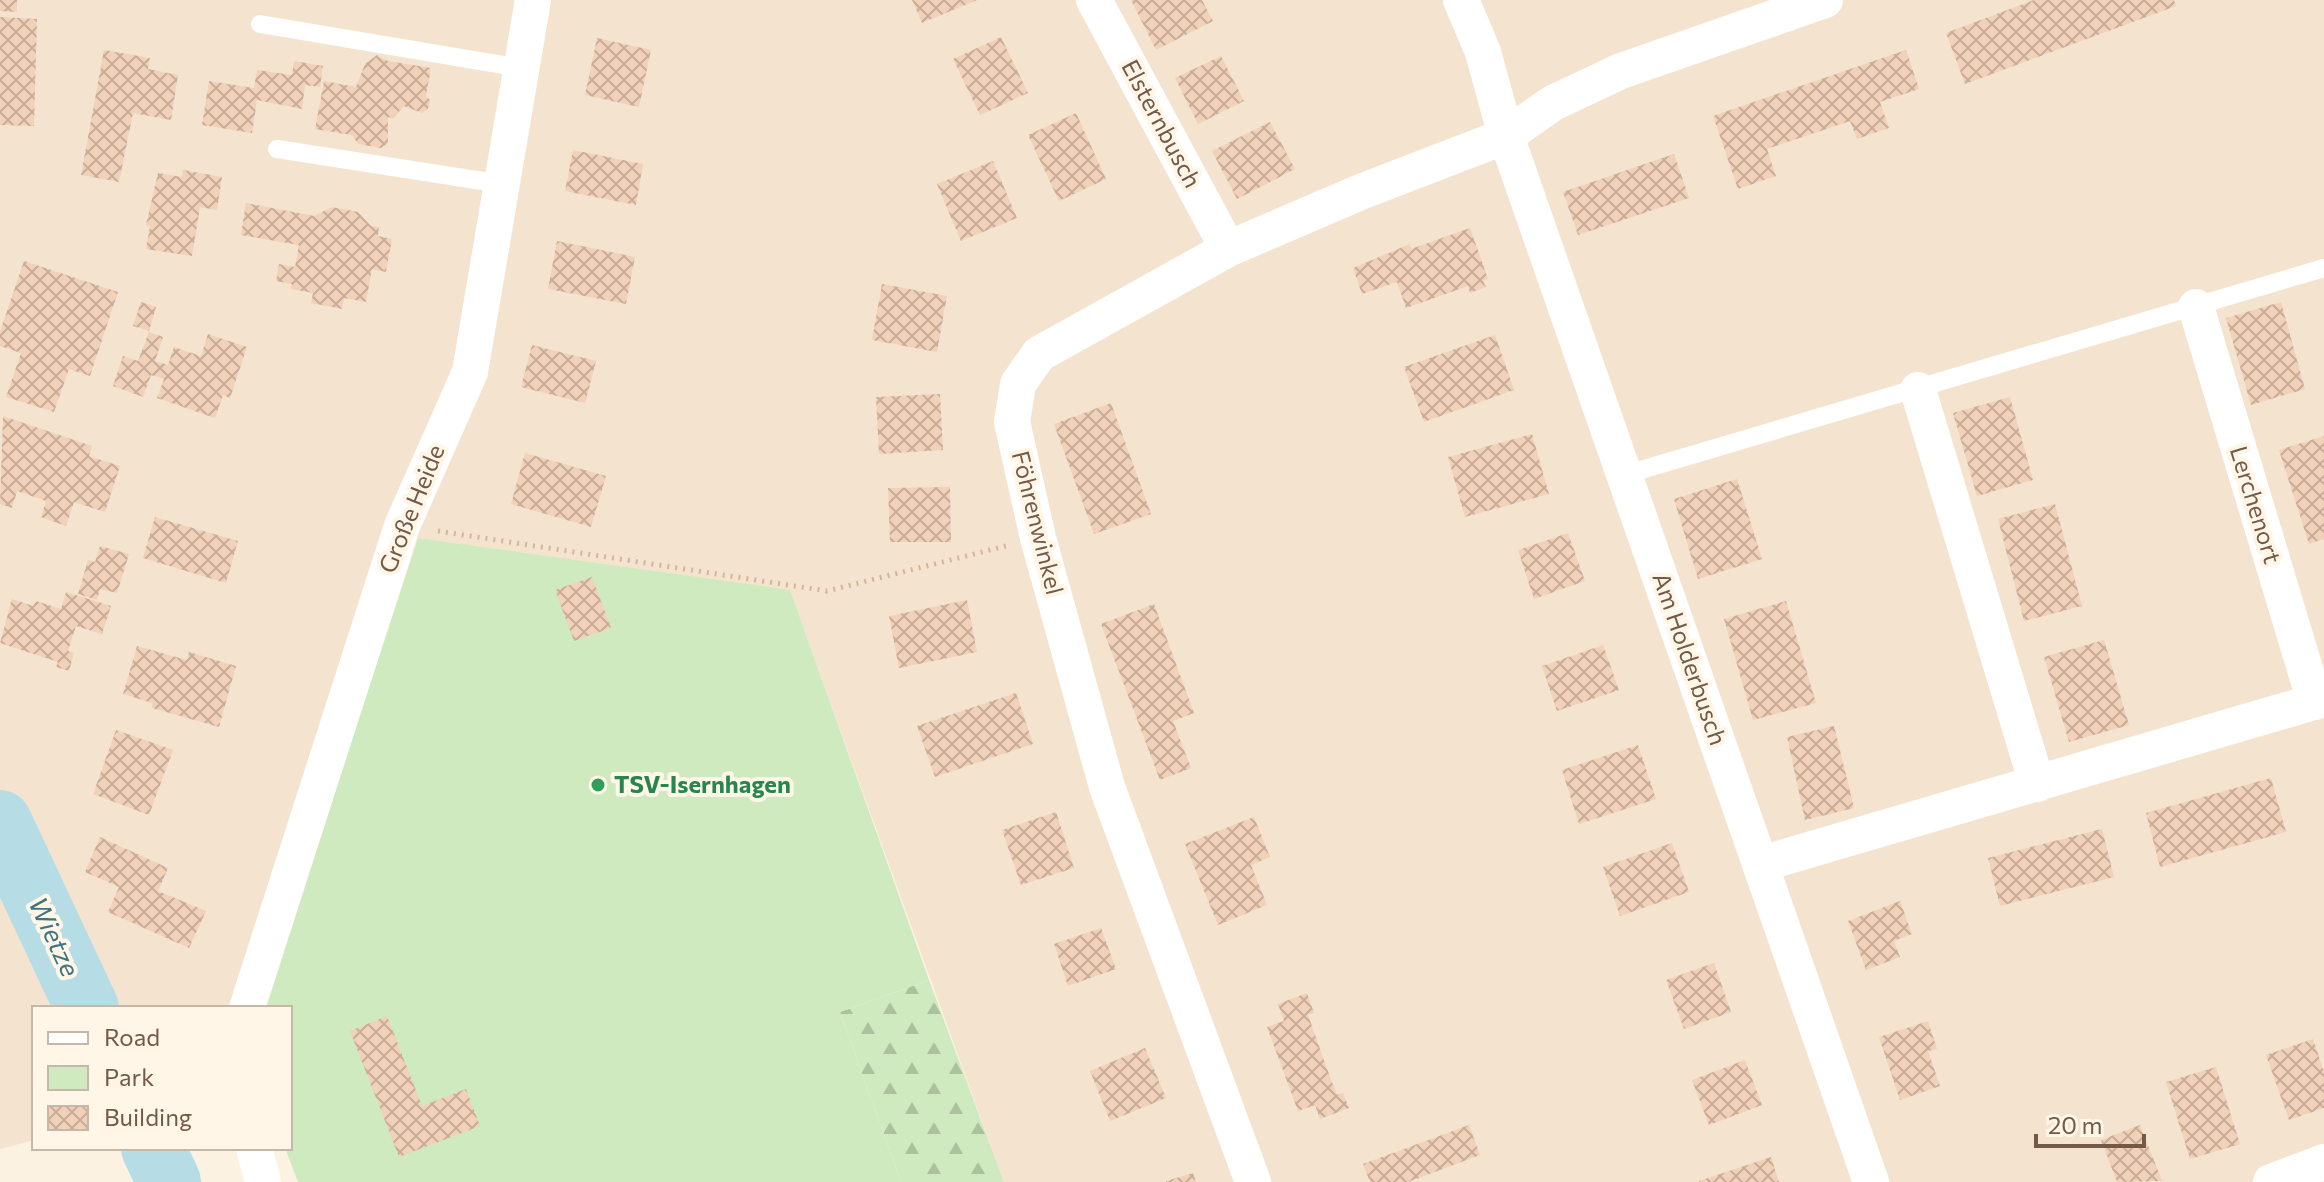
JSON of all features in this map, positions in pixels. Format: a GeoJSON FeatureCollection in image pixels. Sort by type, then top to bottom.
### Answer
{"type":"FeatureCollection","features":[{"type":"Feature","properties":{"kind":"street","name":"Große Heide"},"geometry":{"type":"LineString","coordinates":[[248,1006],[402,526],[470,372],[533,0]]}},
{"type":"Feature","properties":{"kind":"street","name":"Elsternbusch"},"geometry":{"type":"LineString","coordinates":[[1094,0],[1228,249]]}},
{"type":"Feature","properties":{"kind":"street","name":"Am Holderbusch"},"geometry":{"type":"LineString","coordinates":[[1461,0],[1483,52],[1506,136],[1871,1182]]}},
{"type":"Feature","properties":{"kind":"street","name":"Föhrenwinkel"},"geometry":{"type":"LineString","coordinates":[[1253,1182],[1107,787],[1038,538],[1012,422],[1018,384],[1039,354],[1228,249],[1363,191],[1506,136],[1553,103],[1752,12],[1825,0]]}},
{"type":"Feature","properties":{"kind":"street","name":"Lerchenort"},"geometry":{"type":"LineString","coordinates":[[1761,864],[2319,701],[2196,307]]}},
{"type":"Feature","properties":{"kind":"street"},"geometry":{"type":"LineString","coordinates":[[1918,390],[2037,784]]}},
{"type":"Feature","properties":{"kind":"street"},"geometry":{"type":"LineString","coordinates":[[255,1150],[263,1182]]}},
{"type":"Feature","properties":{"kind":"street"},"geometry":{"type":"LineString","coordinates":[[2271,1182],[2324,1162]]}},
{"type":"Feature","properties":{"kind":"lane"},"geometry":{"type":"LineString","coordinates":[[260,24],[521,68]]}},
{"type":"Feature","properties":{"kind":"lane"},"geometry":{"type":"LineString","coordinates":[[277,149],[502,184]]}},
{"type":"Feature","properties":{"kind":"lane"},"geometry":{"type":"LineString","coordinates":[[1624,475],[2324,268]]}},
{"type":"Feature","properties":{"kind":"path"},"geometry":{"type":"LineString","coordinates":[[402,526],[827,591],[1038,538]]}},
{"type":"Feature","properties":{"kind":"shaded area"},"geometry":{"type":"Polygon","coordinates":[[[0,0],[2324,0],[2324,1182],[1004,1182],[790,591],[418,538],[247,1004],[32,1006],[32,1141],[0,1149],[0,0]]]}},
{"type":"Feature","properties":{"kind":"green space","name":"TSV-Isernhagen"},"geometry":{"type":"Polygon","coordinates":[[[418,538],[790,590],[929,980],[840,1012],[901,1182],[298,1182],[286,1150],[292,1150],[292,1006],[265,1006],[418,538]]]}},
{"type":"Feature","properties":{"kind":"green space"},"geometry":{"type":"Polygon","coordinates":[[[929,980],[1004,1182],[901,1182],[840,1012],[929,980]]]}},
{"type":"Feature","properties":{"kind":"building"},"geometry":{"type":"Polygon","coordinates":[[[0,0],[17,0],[17,12],[0,11],[0,0]]]}},
{"type":"Feature","properties":{"kind":"building"},"geometry":{"type":"Polygon","coordinates":[[[912,0],[977,0],[922,23],[912,0]]]}},
{"type":"Feature","properties":{"kind":"building"},"geometry":{"type":"Polygon","coordinates":[[[1131,0],[1202,0],[1213,21],[1156,50],[1131,0]]]}},
{"type":"Feature","properties":{"kind":"building"},"geometry":{"type":"Polygon","coordinates":[[[2034,0],[2174,0],[2176,6],[1965,84],[1946,33],[2034,0]]]}},
{"type":"Feature","properties":{"kind":"building"},"geometry":{"type":"Polygon","coordinates":[[[0,17],[37,19],[34,126],[0,125],[0,17]]]}},
{"type":"Feature","properties":{"kind":"building"},"geometry":{"type":"Polygon","coordinates":[[[1001,37],[1028,93],[980,115],[953,59],[1001,37]]]}},
{"type":"Feature","properties":{"kind":"building"},"geometry":{"type":"Polygon","coordinates":[[[597,38],[651,50],[639,107],[585,95],[597,38]]]}},
{"type":"Feature","properties":{"kind":"building"},"geometry":{"type":"Polygon","coordinates":[[[104,50],[150,58],[148,69],[178,75],[171,120],[133,113],[119,182],[81,175],[104,50]]]}},
{"type":"Feature","properties":{"kind":"building"},"geometry":{"type":"Polygon","coordinates":[[[1906,50],[1919,89],[1880,102],[1889,128],[1857,139],[1850,121],[1767,149],[1776,176],[1738,189],[1713,116],[1906,50]]]}},
{"type":"Feature","properties":{"kind":"building"},"geometry":{"type":"Polygon","coordinates":[[[377,55],[388,61],[431,68],[426,96],[430,100],[428,109],[422,113],[404,106],[393,118],[388,117],[388,143],[381,148],[358,144],[352,135],[315,129],[324,81],[356,87],[365,64],[377,55]]]}},
{"type":"Feature","properties":{"kind":"building"},"geometry":{"type":"Polygon","coordinates":[[[1221,56],[1244,101],[1198,124],[1175,78],[1221,56]]]}},
{"type":"Feature","properties":{"kind":"building"},"geometry":{"type":"Polygon","coordinates":[[[294,61],[323,66],[320,87],[305,85],[302,109],[257,100],[252,133],[202,125],[209,81],[254,88],[257,70],[292,75],[294,61]]]}},
{"type":"Feature","properties":{"kind":"building"},"geometry":{"type":"Polygon","coordinates":[[[1076,113],[1106,179],[1059,201],[1028,135],[1076,113]]]}},
{"type":"Feature","properties":{"kind":"building"},"geometry":{"type":"Polygon","coordinates":[[[1270,122],[1295,169],[1237,199],[1212,151],[1270,122]]]}},
{"type":"Feature","properties":{"kind":"building"},"geometry":{"type":"Polygon","coordinates":[[[573,150],[643,164],[636,205],[565,191],[573,150]]]}},
{"type":"Feature","properties":{"kind":"building"},"geometry":{"type":"Polygon","coordinates":[[[1674,154],[1689,198],[1578,235],[1563,192],[1674,154]]]}},
{"type":"Feature","properties":{"kind":"building"},"geometry":{"type":"Polygon","coordinates":[[[993,161],[1017,218],[961,241],[937,184],[993,161]]]}},
{"type":"Feature","properties":{"kind":"building"},"geometry":{"type":"Polygon","coordinates":[[[183,170],[222,177],[217,210],[200,207],[192,256],[146,249],[150,226],[146,225],[158,173],[182,177],[183,170]]]}},
{"type":"Feature","properties":{"kind":"building"},"geometry":{"type":"Polygon","coordinates":[[[246,203],[314,216],[332,207],[358,212],[371,226],[379,227],[378,236],[392,239],[386,272],[372,269],[366,302],[344,298],[342,309],[311,303],[313,293],[291,289],[292,284],[276,281],[279,264],[295,267],[299,245],[241,235],[246,203]]]}},
{"type":"Feature","properties":{"kind":"building"},"geometry":{"type":"Polygon","coordinates":[[[1470,228],[1488,279],[1483,281],[1486,287],[1470,293],[1468,286],[1406,308],[1397,282],[1362,294],[1353,268],[1410,244],[1411,249],[1470,228]]]}},
{"type":"Feature","properties":{"kind":"building"},"geometry":{"type":"Polygon","coordinates":[[[557,241],[635,257],[626,304],[548,289],[557,241]]]}},
{"type":"Feature","properties":{"kind":"building"},"geometry":{"type":"Polygon","coordinates":[[[24,261],[118,292],[90,376],[69,369],[54,412],[6,397],[21,353],[0,346],[0,332],[24,261]]]}},
{"type":"Feature","properties":{"kind":"building"},"geometry":{"type":"Polygon","coordinates":[[[882,284],[947,296],[937,352],[872,340],[882,284]]]}},
{"type":"Feature","properties":{"kind":"building"},"geometry":{"type":"Polygon","coordinates":[[[141,302],[156,307],[149,331],[133,326],[141,302]]]}},
{"type":"Feature","properties":{"kind":"building"},"geometry":{"type":"Polygon","coordinates":[[[2281,302],[2305,389],[2251,405],[2226,318],[2281,302]]]}},
{"type":"Feature","properties":{"kind":"building"},"geometry":{"type":"Polygon","coordinates":[[[149,332],[163,337],[155,361],[168,365],[174,347],[201,356],[208,334],[247,347],[230,398],[223,395],[215,418],[157,398],[164,379],[151,375],[143,397],[113,386],[123,356],[138,361],[149,332]]]}},
{"type":"Feature","properties":{"kind":"building"},"geometry":{"type":"Polygon","coordinates":[[[1495,335],[1514,390],[1424,422],[1404,367],[1495,335]]]}},
{"type":"Feature","properties":{"kind":"building"},"geometry":{"type":"Polygon","coordinates":[[[532,345],[596,361],[585,403],[521,387],[532,345]]]}},
{"type":"Feature","properties":{"kind":"building"},"geometry":{"type":"Polygon","coordinates":[[[940,394],[943,450],[879,454],[876,397],[940,394]]]}},
{"type":"Feature","properties":{"kind":"building"},"geometry":{"type":"Polygon","coordinates":[[[2010,397],[2033,480],[1977,496],[1953,413],[2010,397]]]}},
{"type":"Feature","properties":{"kind":"building"},"geometry":{"type":"Polygon","coordinates":[[[1111,403],[1151,514],[1094,534],[1054,424],[1111,403]]]}},
{"type":"Feature","properties":{"kind":"building"},"geometry":{"type":"Polygon","coordinates":[[[3,416],[92,446],[89,456],[120,466],[105,512],[74,502],[66,526],[41,517],[46,501],[17,491],[12,508],[0,504],[3,416]]]}},
{"type":"Feature","properties":{"kind":"building"},"geometry":{"type":"Polygon","coordinates":[[[1532,434],[1549,494],[1465,517],[1448,457],[1532,434]]]}},
{"type":"Feature","properties":{"kind":"building"},"geometry":{"type":"Polygon","coordinates":[[[2324,436],[2324,539],[2309,544],[2279,450],[2324,436]]]}},
{"type":"Feature","properties":{"kind":"building"},"geometry":{"type":"Polygon","coordinates":[[[525,453],[606,476],[591,527],[511,504],[525,453]]]}},
{"type":"Feature","properties":{"kind":"building"},"geometry":{"type":"Polygon","coordinates":[[[1737,479],[1762,559],[1698,579],[1674,499],[1737,479]]]}},
{"type":"Feature","properties":{"kind":"building"},"geometry":{"type":"Polygon","coordinates":[[[950,487],[951,542],[890,542],[888,488],[950,487]]]}},
{"type":"Feature","properties":{"kind":"building"},"geometry":{"type":"Polygon","coordinates":[[[2055,504],[2082,606],[2024,621],[1998,519],[2055,504]]]}},
{"type":"Feature","properties":{"kind":"building"},"geometry":{"type":"Polygon","coordinates":[[[155,517],[238,541],[226,583],[143,558],[155,517]]]}},
{"type":"Feature","properties":{"kind":"building"},"geometry":{"type":"Polygon","coordinates":[[[1568,533],[1585,581],[1534,599],[1518,550],[1568,533]]]}},
{"type":"Feature","properties":{"kind":"building"},"geometry":{"type":"Polygon","coordinates":[[[100,546],[129,554],[117,593],[100,589],[97,600],[78,594],[88,560],[95,562],[100,546]]]}},
{"type":"Feature","properties":{"kind":"building"},"geometry":{"type":"Polygon","coordinates":[[[592,577],[611,628],[574,641],[555,590],[592,577]]]}},
{"type":"Feature","properties":{"kind":"building"},"geometry":{"type":"Polygon","coordinates":[[[66,592],[111,606],[102,634],[76,626],[68,651],[74,653],[69,671],[56,667],[58,662],[0,643],[12,599],[33,606],[36,601],[61,609],[66,592]]]}},
{"type":"Feature","properties":{"kind":"building"},"geometry":{"type":"Polygon","coordinates":[[[967,600],[977,652],[899,668],[889,616],[967,600]]]}},
{"type":"Feature","properties":{"kind":"building"},"geometry":{"type":"Polygon","coordinates":[[[1786,601],[1816,703],[1753,720],[1724,619],[1786,601]]]}},
{"type":"Feature","properties":{"kind":"building"},"geometry":{"type":"Polygon","coordinates":[[[1154,604],[1194,713],[1173,721],[1191,768],[1160,780],[1101,624],[1154,604]]]}},
{"type":"Feature","properties":{"kind":"building"},"geometry":{"type":"Polygon","coordinates":[[[2104,640],[2129,725],[2069,742],[2044,657],[2104,640]]]}},
{"type":"Feature","properties":{"kind":"building"},"geometry":{"type":"Polygon","coordinates":[[[1603,645],[1619,690],[1557,711],[1542,666],[1603,645]]]}},
{"type":"Feature","properties":{"kind":"building"},"geometry":{"type":"Polygon","coordinates":[[[137,646],[187,660],[189,652],[236,666],[219,727],[152,708],[152,703],[123,694],[137,646]]]}},
{"type":"Feature","properties":{"kind":"building"},"geometry":{"type":"Polygon","coordinates":[[[1016,693],[1033,744],[935,777],[917,726],[1016,693]]]}},
{"type":"Feature","properties":{"kind":"building"},"geometry":{"type":"Polygon","coordinates":[[[1834,726],[1854,808],[1805,820],[1787,737],[1834,726]]]}},
{"type":"Feature","properties":{"kind":"building"},"geometry":{"type":"Polygon","coordinates":[[[116,730],[173,750],[149,815],[93,794],[116,730]]]}},
{"type":"Feature","properties":{"kind":"building"},"geometry":{"type":"Polygon","coordinates":[[[1638,745],[1656,799],[1579,824],[1562,770],[1638,745]]]}},
{"type":"Feature","properties":{"kind":"building"},"geometry":{"type":"Polygon","coordinates":[[[2271,778],[2286,832],[2160,867],[2146,813],[2271,778]]]}},
{"type":"Feature","properties":{"kind":"building"},"geometry":{"type":"Polygon","coordinates":[[[1056,812],[1074,868],[1021,885],[1002,830],[1056,812]]]}},
{"type":"Feature","properties":{"kind":"building"},"geometry":{"type":"Polygon","coordinates":[[[1254,817],[1270,857],[1251,865],[1267,905],[1218,925],[1185,844],[1254,817]]]}},
{"type":"Feature","properties":{"kind":"building"},"geometry":{"type":"Polygon","coordinates":[[[2102,829],[2114,877],[2000,906],[1988,858],[2102,829]]]}},
{"type":"Feature","properties":{"kind":"building"},"geometry":{"type":"Polygon","coordinates":[[[100,837],[168,868],[158,891],[206,911],[189,948],[108,912],[119,887],[85,872],[100,837]]]}},
{"type":"Feature","properties":{"kind":"building"},"geometry":{"type":"Polygon","coordinates":[[[1672,843],[1689,892],[1620,916],[1603,867],[1672,843]]]}},
{"type":"Feature","properties":{"kind":"building"},"geometry":{"type":"Polygon","coordinates":[[[1900,901],[1912,934],[1894,941],[1900,957],[1866,970],[1848,921],[1900,901]]]}},
{"type":"Feature","properties":{"kind":"building"},"geometry":{"type":"Polygon","coordinates":[[[1101,928],[1116,969],[1068,986],[1054,944],[1101,928]]]}},
{"type":"Feature","properties":{"kind":"building"},"geometry":{"type":"Polygon","coordinates":[[[1714,963],[1731,1012],[1684,1029],[1666,980],[1714,963]]]}},
{"type":"Feature","properties":{"kind":"building"},"geometry":{"type":"Polygon","coordinates":[[[1307,993],[1314,1013],[1308,1015],[1326,1066],[1337,1095],[1343,1093],[1349,1108],[1320,1119],[1315,1105],[1298,1111],[1267,1027],[1284,1021],[1278,1004],[1307,993]]]}},
{"type":"Feature","properties":{"kind":"building"},"geometry":{"type":"Polygon","coordinates":[[[387,1016],[422,1106],[466,1089],[480,1126],[399,1157],[350,1031],[387,1016]]]}},
{"type":"Feature","properties":{"kind":"building"},"geometry":{"type":"Polygon","coordinates":[[[1928,1021],[1937,1049],[1928,1051],[1940,1086],[1900,1100],[1879,1037],[1928,1021]]]}},
{"type":"Feature","properties":{"kind":"building"},"geometry":{"type":"Polygon","coordinates":[[[2313,1039],[2324,1072],[2324,1108],[2289,1120],[2266,1055],[2313,1039]]]}},
{"type":"Feature","properties":{"kind":"building"},"geometry":{"type":"Polygon","coordinates":[[[1145,1048],[1166,1098],[1110,1121],[1090,1071],[1145,1048]]]}},
{"type":"Feature","properties":{"kind":"building"},"geometry":{"type":"Polygon","coordinates":[[[1745,1060],[1762,1105],[1709,1125],[1692,1080],[1745,1060]]]}},
{"type":"Feature","properties":{"kind":"building"},"geometry":{"type":"Polygon","coordinates":[[[2216,1067],[2240,1144],[2190,1159],[2166,1082],[2216,1067]]]}},
{"type":"Feature","properties":{"kind":"building"},"geometry":{"type":"Polygon","coordinates":[[[1469,1125],[1480,1155],[1408,1182],[1370,1182],[1363,1164],[1469,1125]]]}},
{"type":"Feature","properties":{"kind":"building"},"geometry":{"type":"Polygon","coordinates":[[[2140,1125],[2162,1181],[2117,1182],[2101,1140],[2140,1125]]]}},
{"type":"Feature","properties":{"kind":"building"},"geometry":{"type":"Polygon","coordinates":[[[1771,1157],[1779,1182],[1699,1182],[1699,1181],[1771,1157]]]}},
{"type":"Feature","properties":{"kind":"building"},"geometry":{"type":"Polygon","coordinates":[[[1193,1173],[1196,1182],[1166,1182],[1166,1181],[1193,1173]]]}},
{"type":"Feature","properties":{"kind":"waterway","name":"Wietze"},"geometry":{"type":"LineString","coordinates":[[0,822],[86,1006]]}},
{"type":"Feature","properties":{"kind":"waterway","name":"Wietze"},"geometry":{"type":"LineString","coordinates":[[154,1150],[169,1182]]}},
{"type":"Feature","properties":{"kind":"place","name":"TSV-Isernhagen"},"geometry":{"type":"Point","coordinates":[598,785]}}]}
